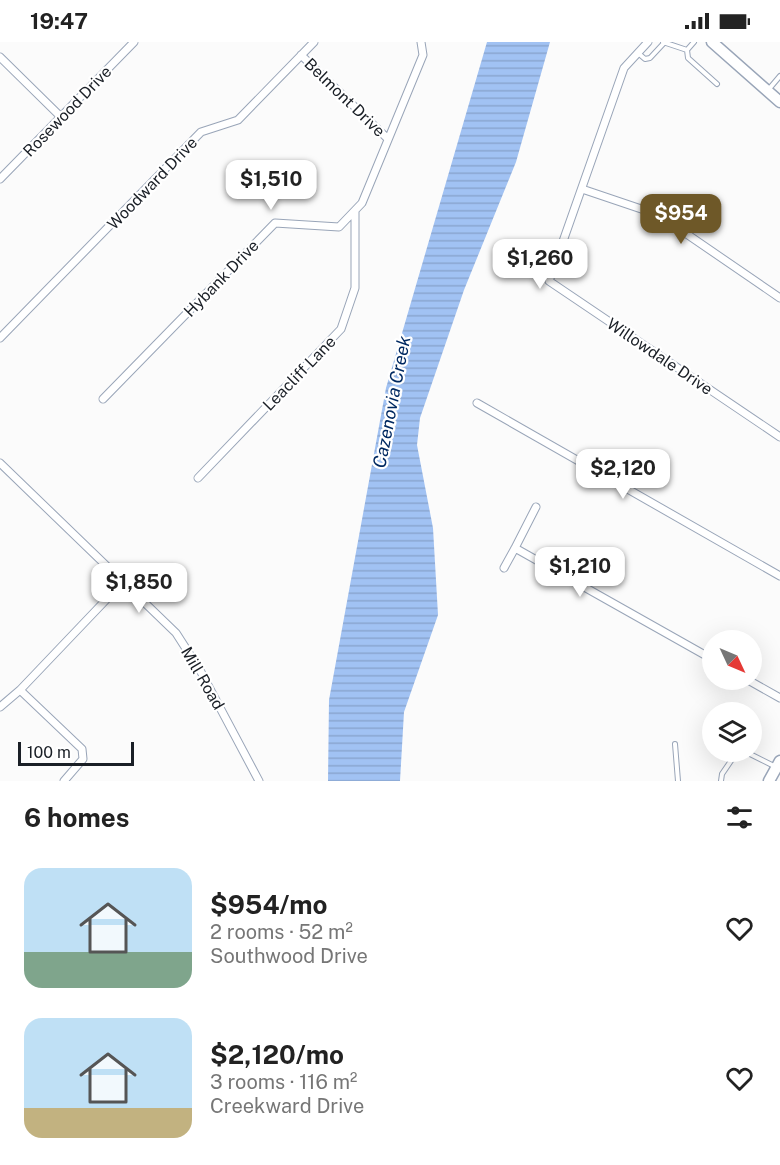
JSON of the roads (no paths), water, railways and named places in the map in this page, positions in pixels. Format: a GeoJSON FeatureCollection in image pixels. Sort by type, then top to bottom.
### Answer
{"type":"FeatureCollection","features":[{"type":"Feature","properties":{"kind":"main road"},"geometry":{"type":"LineString","coordinates":[[712,42],[780,102]]}},
{"type":"Feature","properties":{"kind":"main road"},"geometry":{"type":"LineString","coordinates":[[769,781],[778,764]]}},
{"type":"Feature","properties":{"kind":"street","name":"Rosewood Drive"},"geometry":{"type":"LineString","coordinates":[[0,179],[134,42]]}},
{"type":"Feature","properties":{"kind":"street","name":"Woodward Drive"},"geometry":{"type":"LineString","coordinates":[[0,338],[201,132],[238,120],[314,42]]}},
{"type":"Feature","properties":{"kind":"street"},"geometry":{"type":"LineString","coordinates":[[355,211],[362,203],[423,55],[421,42]]}},
{"type":"Feature","properties":{"kind":"street","name":"Willowdale Drive"},"geometry":{"type":"LineString","coordinates":[[648,42],[624,68],[549,281],[780,437]]}},
{"type":"Feature","properties":{"kind":"street","name":"Belmont Drive"},"geometry":{"type":"LineString","coordinates":[[301,55],[388,139]]}},
{"type":"Feature","properties":{"kind":"street"},"geometry":{"type":"LineString","coordinates":[[0,57],[61,117]]}},
{"type":"Feature","properties":{"kind":"street"},"geometry":{"type":"LineString","coordinates":[[582,189],[659,215],[780,298]]}},
{"type":"Feature","properties":{"kind":"street","name":"Hybank Drive"},"geometry":{"type":"LineString","coordinates":[[103,399],[275,222],[339,226],[355,211]]}},
{"type":"Feature","properties":{"kind":"street","name":"Leacliff Lane"},"geometry":{"type":"LineString","coordinates":[[198,478],[341,328],[351,306],[357,270],[355,211]]}},
{"type":"Feature","properties":{"kind":"street"},"geometry":{"type":"LineString","coordinates":[[477,403],[780,576]]}},
{"type":"Feature","properties":{"kind":"street","name":"Mill Road"},"geometry":{"type":"LineString","coordinates":[[0,463],[176,633],[201,672],[259,781]]}},
{"type":"Feature","properties":{"kind":"street"},"geometry":{"type":"LineString","coordinates":[[504,568],[536,507]]}},
{"type":"Feature","properties":{"kind":"street"},"geometry":{"type":"LineString","coordinates":[[515,548],[702,653]]}},
{"type":"Feature","properties":{"kind":"street"},"geometry":{"type":"LineString","coordinates":[[0,707],[20,690],[123,582]]}},
{"type":"Feature","properties":{"kind":"street"},"geometry":{"type":"LineString","coordinates":[[762,688],[780,698]]}},
{"type":"Feature","properties":{"kind":"street"},"geometry":{"type":"LineString","coordinates":[[20,690],[82,749],[82,759],[64,781]]}},
{"type":"Feature","properties":{"kind":"lane"},"geometry":{"type":"LineString","coordinates":[[638,53],[645,59],[650,58],[663,42],[687,50]]}},
{"type":"Feature","properties":{"kind":"lane"},"geometry":{"type":"LineString","coordinates":[[694,42],[687,50],[688,57],[717,84]]}},
{"type":"Feature","properties":{"kind":"lane"},"geometry":{"type":"LineString","coordinates":[[767,91],[780,76]]}},
{"type":"Feature","properties":{"kind":"lane"},"geometry":{"type":"LineString","coordinates":[[675,744],[678,781]]}},
{"type":"Feature","properties":{"kind":"lane"},"geometry":{"type":"LineString","coordinates":[[762,758],[778,764]]}},
{"type":"Feature","properties":{"kind":"lane"},"geometry":{"type":"LineString","coordinates":[[722,781],[722,774],[730,762]]}},
{"type":"Feature","properties":{"kind":"water","name":"Cazenovia Creek"},"geometry":{"type":"Polygon","coordinates":[[[487,42],[550,42],[516,162],[464,290],[420,418],[417,445],[433,528],[438,615],[404,712],[400,781],[328,781],[329,700],[386,388],[487,42]]]}}]}
